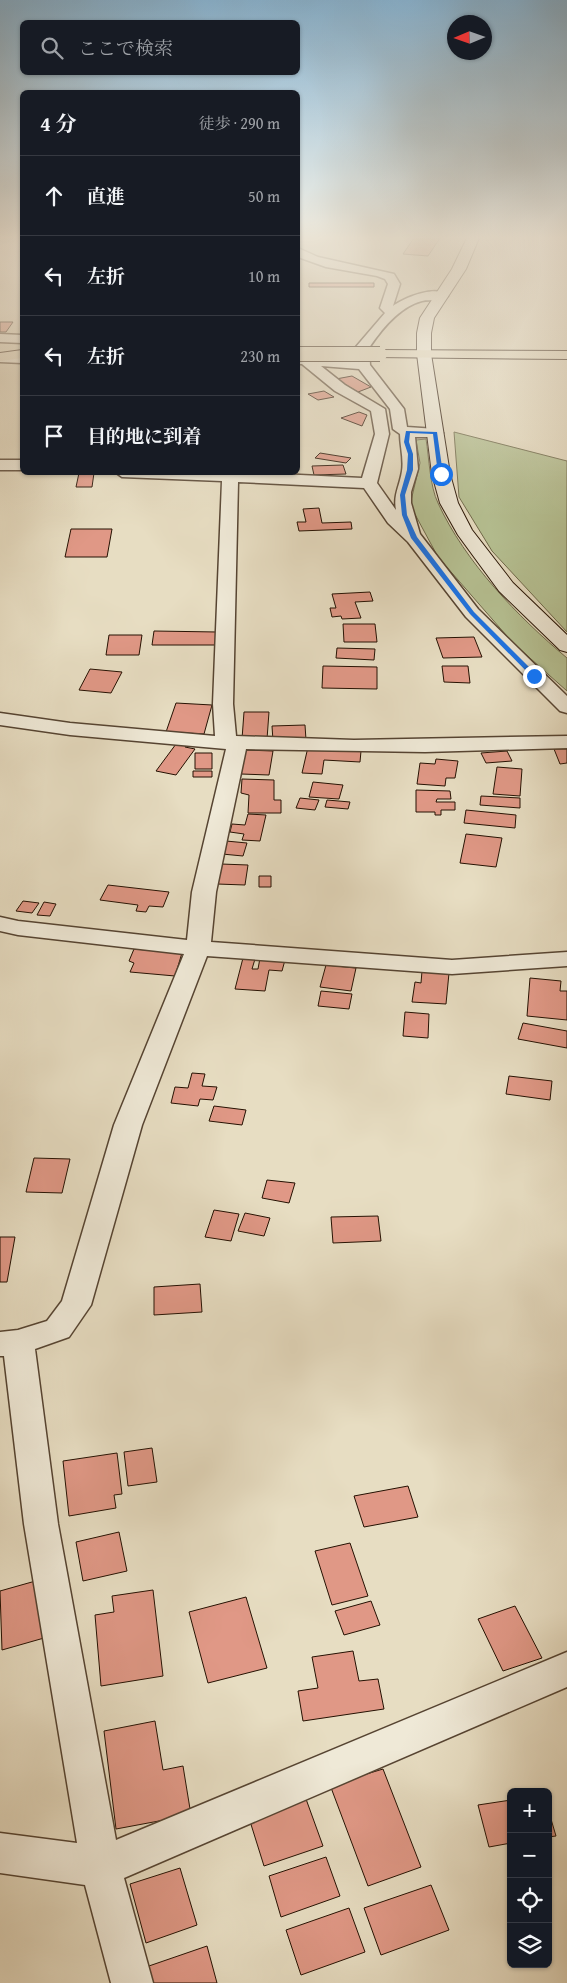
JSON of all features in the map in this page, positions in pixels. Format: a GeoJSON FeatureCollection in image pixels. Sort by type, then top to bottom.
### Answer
{"type":"FeatureCollection","features":[{"type":"Feature","properties":{"kind":"highway"},"geometry":{"type":"LineString","coordinates":[[0,358],[20,354]]}},
{"type":"Feature","properties":{"kind":"highway"},"geometry":{"type":"LineString","coordinates":[[300,355],[567,355]]}},
{"type":"Feature","properties":{"kind":"street"},"geometry":{"type":"LineString","coordinates":[[375,331],[362,348],[364,365],[397,409],[400,429],[407,432],[436,433]]}},
{"type":"Feature","properties":{"kind":"street"},"geometry":{"type":"LineString","coordinates":[[424,331],[424,354],[441,474],[449,503],[464,531],[506,586],[567,646]]}},
{"type":"Feature","properties":{"kind":"street"},"geometry":{"type":"LineString","coordinates":[[300,355],[362,348]]}},
{"type":"Feature","properties":{"kind":"street"},"geometry":{"type":"LineString","coordinates":[[300,355],[364,365]]}},
{"type":"Feature","properties":{"kind":"street"},"geometry":{"type":"LineString","coordinates":[[300,356],[340,388],[378,409],[382,434],[369,483],[394,520],[414,538],[472,613],[567,707]]}},
{"type":"Feature","properties":{"kind":"street"},"geometry":{"type":"LineString","coordinates":[[0,358],[20,359]]}},
{"type":"Feature","properties":{"kind":"street"},"geometry":{"type":"LineString","coordinates":[[407,432],[407,442],[411,454],[410,470],[403,495],[405,515],[414,538]]}},
{"type":"Feature","properties":{"kind":"street"},"geometry":{"type":"LineString","coordinates":[[0,465],[20,465]]}},
{"type":"Feature","properties":{"kind":"street"},"geometry":{"type":"LineString","coordinates":[[176,475],[369,483]]}},
{"type":"Feature","properties":{"kind":"street"},"geometry":{"type":"LineString","coordinates":[[132,1983],[101,1867],[9,1343],[58,1329],[76,1305],[128,1125],[198,948],[204,892],[232,744],[223,704],[230,478]]}},
{"type":"Feature","properties":{"kind":"street"},"geometry":{"type":"LineString","coordinates":[[0,719],[49,727],[232,744],[466,746],[567,742]]}},
{"type":"Feature","properties":{"kind":"street"},"geometry":{"type":"LineString","coordinates":[[0,924],[18,928],[198,948],[452,967],[567,959]]}},
{"type":"Feature","properties":{"kind":"street"},"geometry":{"type":"LineString","coordinates":[[0,1853],[101,1867],[567,1669]]}},
{"type":"Feature","properties":{"kind":"green space"},"geometry":{"type":"Polygon","coordinates":[[[454,432],[567,461],[567,632],[492,551],[459,497],[454,432]]]}},
{"type":"Feature","properties":{"kind":"green space"},"geometry":{"type":"Polygon","coordinates":[[[426,439],[433,489],[449,525],[494,587],[530,625],[567,658],[567,691],[513,643],[438,557],[410,505],[420,463],[416,440],[426,439]]]}},
{"type":"Feature","properties":{"kind":"building"},"geometry":{"type":"Polygon","coordinates":[[[352,376],[371,387],[358,392],[336,379],[352,376]]]}},
{"type":"Feature","properties":{"kind":"building"},"geometry":{"type":"Polygon","coordinates":[[[324,391],[334,397],[318,400],[308,394],[324,391]]]}},
{"type":"Feature","properties":{"kind":"building"},"geometry":{"type":"Polygon","coordinates":[[[359,412],[367,415],[362,426],[341,418],[359,412]]]}},
{"type":"Feature","properties":{"kind":"building"},"geometry":{"type":"Polygon","coordinates":[[[320,453],[351,458],[346,463],[315,458],[320,453]]]}},
{"type":"Feature","properties":{"kind":"building"},"geometry":{"type":"Polygon","coordinates":[[[343,465],[346,474],[314,475],[312,466],[343,465]]]}},
{"type":"Feature","properties":{"kind":"building"},"geometry":{"type":"Polygon","coordinates":[[[79,475],[94,475],[92,487],[76,487],[79,475]]]}},
{"type":"Feature","properties":{"kind":"building"},"geometry":{"type":"Polygon","coordinates":[[[319,508],[322,523],[351,522],[352,529],[299,531],[297,522],[306,522],[303,509],[319,508]]]}},
{"type":"Feature","properties":{"kind":"building"},"geometry":{"type":"Polygon","coordinates":[[[71,529],[112,529],[107,557],[65,557],[71,529]]]}},
{"type":"Feature","properties":{"kind":"building"},"geometry":{"type":"Polygon","coordinates":[[[370,592],[373,601],[355,602],[361,618],[342,619],[341,616],[332,617],[330,608],[336,608],[332,594],[370,592]]]}},
{"type":"Feature","properties":{"kind":"building"},"geometry":{"type":"Polygon","coordinates":[[[343,624],[375,624],[377,642],[344,642],[343,624]]]}},
{"type":"Feature","properties":{"kind":"building"},"geometry":{"type":"Polygon","coordinates":[[[154,631],[217,632],[216,645],[152,645],[154,631]]]}},
{"type":"Feature","properties":{"kind":"building"},"geometry":{"type":"Polygon","coordinates":[[[109,635],[142,635],[139,655],[106,655],[109,635]]]}},
{"type":"Feature","properties":{"kind":"building"},"geometry":{"type":"Polygon","coordinates":[[[474,637],[482,657],[443,658],[436,638],[474,637]]]}},
{"type":"Feature","properties":{"kind":"building"},"geometry":{"type":"Polygon","coordinates":[[[337,648],[375,649],[374,660],[336,658],[337,648]]]}},
{"type":"Feature","properties":{"kind":"building"},"geometry":{"type":"Polygon","coordinates":[[[323,666],[377,667],[377,689],[322,688],[323,666]]]}},
{"type":"Feature","properties":{"kind":"building"},"geometry":{"type":"Polygon","coordinates":[[[442,666],[468,666],[470,683],[444,682],[442,666]]]}},
{"type":"Feature","properties":{"kind":"building"},"geometry":{"type":"Polygon","coordinates":[[[90,669],[122,672],[111,693],[79,690],[90,669]]]}},
{"type":"Feature","properties":{"kind":"building"},"geometry":{"type":"Polygon","coordinates":[[[176,703],[212,705],[204,734],[166,732],[176,703]]]}},
{"type":"Feature","properties":{"kind":"building"},"geometry":{"type":"Polygon","coordinates":[[[244,712],[269,712],[267,739],[242,739],[244,712]]]}},
{"type":"Feature","properties":{"kind":"building"},"geometry":{"type":"Polygon","coordinates":[[[305,725],[306,740],[273,741],[272,726],[305,725]]]}},
{"type":"Feature","properties":{"kind":"building"},"geometry":{"type":"Polygon","coordinates":[[[176,744],[187,744],[185,747],[195,749],[176,775],[156,771],[176,744]]]}},
{"type":"Feature","properties":{"kind":"building"},"geometry":{"type":"Polygon","coordinates":[[[308,747],[361,751],[360,762],[324,760],[322,774],[302,773],[308,747]]]}},
{"type":"Feature","properties":{"kind":"building"},"geometry":{"type":"Polygon","coordinates":[[[554,749],[567,749],[567,763],[560,764],[554,749]]]}},
{"type":"Feature","properties":{"kind":"building"},"geometry":{"type":"Polygon","coordinates":[[[245,750],[273,751],[269,775],[241,774],[245,750]]]}},
{"type":"Feature","properties":{"kind":"building"},"geometry":{"type":"Polygon","coordinates":[[[507,751],[512,761],[486,763],[481,753],[507,751]]]}},
{"type":"Feature","properties":{"kind":"building"},"geometry":{"type":"Polygon","coordinates":[[[195,753],[212,753],[212,769],[195,769],[195,753]]]}},
{"type":"Feature","properties":{"kind":"building"},"geometry":{"type":"Polygon","coordinates":[[[436,759],[458,761],[455,778],[446,778],[445,786],[417,784],[420,763],[435,764],[436,759]]]}},
{"type":"Feature","properties":{"kind":"building"},"geometry":{"type":"Polygon","coordinates":[[[497,767],[522,769],[520,796],[493,794],[497,767]]]}},
{"type":"Feature","properties":{"kind":"building"},"geometry":{"type":"Polygon","coordinates":[[[193,771],[212,771],[212,777],[193,777],[193,771]]]}},
{"type":"Feature","properties":{"kind":"building"},"geometry":{"type":"Polygon","coordinates":[[[242,779],[274,780],[274,800],[281,800],[281,813],[248,813],[249,795],[241,793],[242,779]]]}},
{"type":"Feature","properties":{"kind":"building"},"geometry":{"type":"Polygon","coordinates":[[[313,782],[343,785],[339,799],[309,797],[313,782]]]}},
{"type":"Feature","properties":{"kind":"building"},"geometry":{"type":"Polygon","coordinates":[[[416,790],[450,791],[451,799],[437,799],[436,802],[455,802],[455,810],[441,810],[441,815],[435,815],[435,812],[416,812],[416,790]]]}},
{"type":"Feature","properties":{"kind":"building"},"geometry":{"type":"Polygon","coordinates":[[[481,796],[520,798],[520,808],[480,805],[481,796]]]}},
{"type":"Feature","properties":{"kind":"building"},"geometry":{"type":"Polygon","coordinates":[[[300,798],[319,800],[315,810],[296,808],[300,798]]]}},
{"type":"Feature","properties":{"kind":"building"},"geometry":{"type":"Polygon","coordinates":[[[327,800],[350,802],[348,809],[325,807],[327,800]]]}},
{"type":"Feature","properties":{"kind":"building"},"geometry":{"type":"Polygon","coordinates":[[[466,810],[516,815],[515,828],[464,823],[466,810]]]}},
{"type":"Feature","properties":{"kind":"building"},"geometry":{"type":"Polygon","coordinates":[[[248,814],[266,815],[260,841],[242,840],[244,834],[230,832],[232,824],[245,825],[248,814]]]}},
{"type":"Feature","properties":{"kind":"building"},"geometry":{"type":"Polygon","coordinates":[[[466,834],[502,838],[496,867],[460,863],[466,834]]]}},
{"type":"Feature","properties":{"kind":"building"},"geometry":{"type":"Polygon","coordinates":[[[226,841],[247,843],[243,856],[222,854],[226,841]]]}},
{"type":"Feature","properties":{"kind":"building"},"geometry":{"type":"Polygon","coordinates":[[[221,864],[248,865],[245,885],[217,884],[221,864]]]}},
{"type":"Feature","properties":{"kind":"building"},"geometry":{"type":"Polygon","coordinates":[[[259,876],[271,876],[271,887],[259,887],[259,876]]]}},
{"type":"Feature","properties":{"kind":"building"},"geometry":{"type":"Polygon","coordinates":[[[108,885],[169,892],[163,907],[149,906],[146,912],[136,911],[138,905],[100,900],[108,885]]]}},
{"type":"Feature","properties":{"kind":"building"},"geometry":{"type":"Polygon","coordinates":[[[23,901],[39,903],[32,913],[16,911],[23,901]]]}},
{"type":"Feature","properties":{"kind":"building"},"geometry":{"type":"Polygon","coordinates":[[[44,902],[56,904],[50,916],[37,915],[44,902]]]}},
{"type":"Feature","properties":{"kind":"building"},"geometry":{"type":"Polygon","coordinates":[[[134,949],[182,953],[175,976],[130,972],[134,963],[129,961],[134,949]]]}},
{"type":"Feature","properties":{"kind":"building"},"geometry":{"type":"Polygon","coordinates":[[[243,958],[255,959],[252,969],[258,969],[260,958],[285,960],[282,971],[269,970],[265,991],[235,989],[243,958]]]}},
{"type":"Feature","properties":{"kind":"building"},"geometry":{"type":"Polygon","coordinates":[[[326,965],[356,968],[351,991],[320,987],[326,965]]]}},
{"type":"Feature","properties":{"kind":"building"},"geometry":{"type":"Polygon","coordinates":[[[422,971],[449,973],[446,1004],[412,1002],[415,982],[421,983],[422,971]]]}},
{"type":"Feature","properties":{"kind":"building"},"geometry":{"type":"Polygon","coordinates":[[[530,978],[561,981],[560,991],[567,991],[567,1020],[527,1016],[530,978]]]}},
{"type":"Feature","properties":{"kind":"building"},"geometry":{"type":"Polygon","coordinates":[[[321,991],[352,994],[349,1009],[318,1006],[321,991]]]}},
{"type":"Feature","properties":{"kind":"building"},"geometry":{"type":"Polygon","coordinates":[[[405,1012],[429,1014],[428,1038],[403,1036],[405,1012]]]}},
{"type":"Feature","properties":{"kind":"building"},"geometry":{"type":"Polygon","coordinates":[[[523,1023],[567,1031],[567,1048],[518,1039],[523,1023]]]}},
{"type":"Feature","properties":{"kind":"building"},"geometry":{"type":"Polygon","coordinates":[[[192,1073],[205,1074],[202,1086],[217,1087],[213,1100],[200,1099],[198,1106],[171,1103],[175,1087],[188,1088],[192,1073]]]}},
{"type":"Feature","properties":{"kind":"building"},"geometry":{"type":"Polygon","coordinates":[[[509,1076],[552,1081],[550,1100],[506,1094],[509,1076]]]}},
{"type":"Feature","properties":{"kind":"building"},"geometry":{"type":"Polygon","coordinates":[[[214,1106],[246,1110],[242,1125],[209,1121],[214,1106]]]}},
{"type":"Feature","properties":{"kind":"building"},"geometry":{"type":"Polygon","coordinates":[[[34,1158],[70,1159],[62,1193],[26,1192],[34,1158]]]}},
{"type":"Feature","properties":{"kind":"building"},"geometry":{"type":"Polygon","coordinates":[[[267,1180],[295,1183],[289,1203],[262,1198],[267,1180]]]}},
{"type":"Feature","properties":{"kind":"building"},"geometry":{"type":"Polygon","coordinates":[[[214,1210],[239,1214],[231,1241],[205,1237],[214,1210]]]}},
{"type":"Feature","properties":{"kind":"building"},"geometry":{"type":"Polygon","coordinates":[[[245,1213],[270,1218],[264,1236],[238,1231],[245,1213]]]}},
{"type":"Feature","properties":{"kind":"building"},"geometry":{"type":"Polygon","coordinates":[[[378,1216],[381,1241],[333,1243],[331,1217],[378,1216]]]}},
{"type":"Feature","properties":{"kind":"building"},"geometry":{"type":"Polygon","coordinates":[[[0,1237],[15,1237],[7,1282],[0,1282],[0,1237]]]}},
{"type":"Feature","properties":{"kind":"building"},"geometry":{"type":"Polygon","coordinates":[[[200,1284],[202,1312],[154,1315],[154,1287],[200,1284]]]}},
{"type":"Feature","properties":{"kind":"building"},"geometry":{"type":"Polygon","coordinates":[[[152,1448],[157,1482],[128,1486],[124,1452],[152,1448]]]}},
{"type":"Feature","properties":{"kind":"building"},"geometry":{"type":"Polygon","coordinates":[[[117,1453],[122,1494],[114,1495],[116,1508],[69,1516],[63,1461],[117,1453]]]}},
{"type":"Feature","properties":{"kind":"building"},"geometry":{"type":"Polygon","coordinates":[[[408,1486],[418,1517],[364,1527],[354,1496],[408,1486]]]}},
{"type":"Feature","properties":{"kind":"building"},"geometry":{"type":"Polygon","coordinates":[[[119,1532],[127,1571],[83,1581],[76,1542],[119,1532]]]}},
{"type":"Feature","properties":{"kind":"building"},"geometry":{"type":"Polygon","coordinates":[[[350,1543],[368,1596],[332,1605],[315,1551],[350,1543]]]}},
{"type":"Feature","properties":{"kind":"building"},"geometry":{"type":"Polygon","coordinates":[[[39,1580],[51,1636],[2,1650],[0,1591],[39,1580]]]}},
{"type":"Feature","properties":{"kind":"building"},"geometry":{"type":"Polygon","coordinates":[[[153,1590],[163,1676],[101,1686],[95,1615],[114,1612],[112,1596],[153,1590]]]}},
{"type":"Feature","properties":{"kind":"building"},"geometry":{"type":"Polygon","coordinates":[[[246,1597],[267,1668],[208,1683],[189,1612],[246,1597]]]}},
{"type":"Feature","properties":{"kind":"building"},"geometry":{"type":"Polygon","coordinates":[[[371,1601],[380,1625],[344,1635],[335,1611],[371,1601]]]}},
{"type":"Feature","properties":{"kind":"building"},"geometry":{"type":"Polygon","coordinates":[[[515,1606],[542,1658],[503,1671],[478,1619],[515,1606]]]}},
{"type":"Feature","properties":{"kind":"building"},"geometry":{"type":"Polygon","coordinates":[[[353,1651],[359,1681],[378,1679],[384,1709],[303,1721],[298,1691],[318,1688],[312,1657],[353,1651]]]}},
{"type":"Feature","properties":{"kind":"building"},"geometry":{"type":"Polygon","coordinates":[[[155,1721],[163,1770],[183,1766],[191,1815],[116,1829],[104,1731],[155,1721]]]}},
{"type":"Feature","properties":{"kind":"building"},"geometry":{"type":"Polygon","coordinates":[[[383,1769],[421,1867],[368,1886],[330,1785],[383,1769]]]}},
{"type":"Feature","properties":{"kind":"building"},"geometry":{"type":"Polygon","coordinates":[[[306,1799],[323,1846],[264,1866],[249,1818],[306,1799]]]}},
{"type":"Feature","properties":{"kind":"building"},"geometry":{"type":"Polygon","coordinates":[[[507,1801],[507,1844],[489,1847],[478,1805],[507,1801]]]}},
{"type":"Feature","properties":{"kind":"building"},"geometry":{"type":"Polygon","coordinates":[[[552,1822],[556,1836],[552,1836],[552,1822]]]}},
{"type":"Feature","properties":{"kind":"building"},"geometry":{"type":"Polygon","coordinates":[[[326,1857],[340,1896],[281,1917],[269,1876],[326,1857]]]}},
{"type":"Feature","properties":{"kind":"building"},"geometry":{"type":"Polygon","coordinates":[[[180,1868],[197,1925],[146,1943],[130,1884],[180,1868]]]}},
{"type":"Feature","properties":{"kind":"building"},"geometry":{"type":"Polygon","coordinates":[[[431,1885],[449,1930],[381,1955],[364,1908],[431,1885]]]}},
{"type":"Feature","properties":{"kind":"building"},"geometry":{"type":"Polygon","coordinates":[[[349,1908],[365,1952],[301,1975],[286,1930],[349,1908]]]}},
{"type":"Feature","properties":{"kind":"building"},"geometry":{"type":"Polygon","coordinates":[[[207,1946],[217,1983],[150,1983],[146,1967],[207,1946]]]}},
{"type":"Feature","properties":{"kind":"route"},"geometry":{"type":"LineString","coordinates":[[441,474],[436,433],[407,432],[407,442],[411,454],[410,470],[403,495],[405,515],[414,538],[472,613],[534,676]]}}]}
